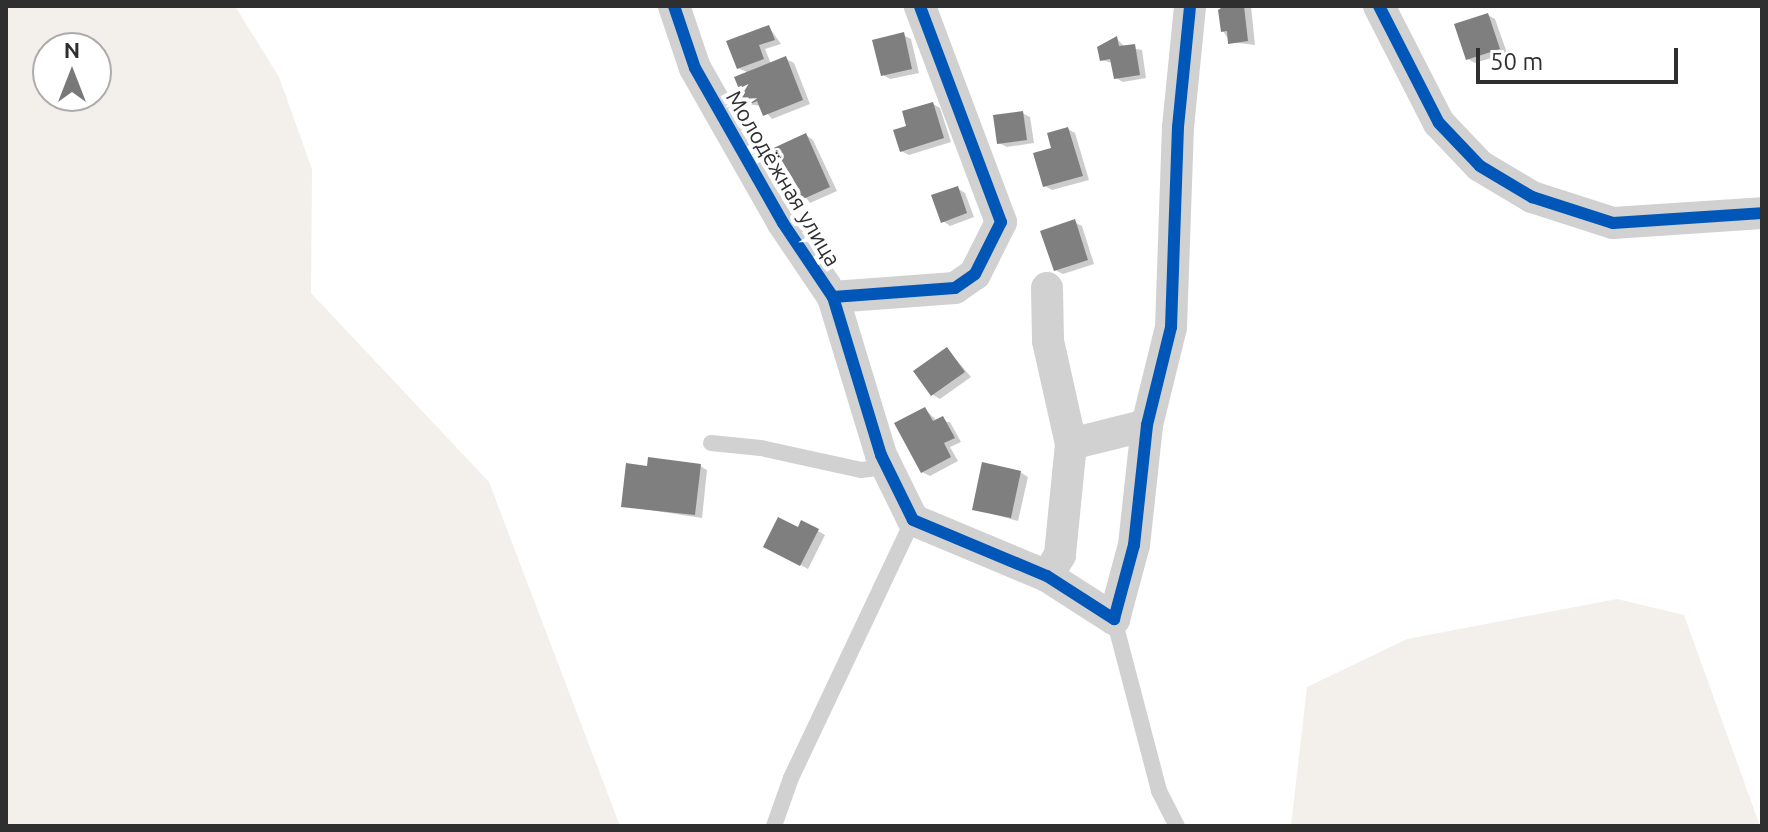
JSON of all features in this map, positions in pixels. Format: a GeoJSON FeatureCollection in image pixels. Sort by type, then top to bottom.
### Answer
{"type":"FeatureCollection","features":[{"type":"Feature","properties":{"kind":"street","name":"Молодёжная улица"},"geometry":{"type":"LineString","coordinates":[[674,6],[695,68],[783,223],[833,297],[887,467],[913,520]]}},
{"type":"Feature","properties":{"kind":"street"},"geometry":{"type":"LineString","coordinates":[[833,297],[955,288],[975,274],[1001,222],[920,6]]}},
{"type":"Feature","properties":{"kind":"street"},"geometry":{"type":"LineString","coordinates":[[913,520],[1047,576],[1114,619],[1134,545],[1147,425],[1171,327],[1178,127],[1190,6]]}},
{"type":"Feature","properties":{"kind":"street"},"geometry":{"type":"LineString","coordinates":[[1379,6],[1439,123],[1480,166],[1532,197],[1613,223],[1762,213]]}},
{"type":"Feature","properties":{"kind":"street"},"geometry":{"type":"LineString","coordinates":[[1047,288],[1048,341],[1071,444],[1060,555],[1047,576]]}},
{"type":"Feature","properties":{"kind":"street"},"geometry":{"type":"LineString","coordinates":[[1071,444],[1147,425]]}},
{"type":"Feature","properties":{"kind":"lane"},"geometry":{"type":"LineString","coordinates":[[711,443],[761,448],[861,470],[887,467]]}},
{"type":"Feature","properties":{"kind":"lane"},"geometry":{"type":"LineString","coordinates":[[774,826],[791,778],[913,520]]}},
{"type":"Feature","properties":{"kind":"lane"},"geometry":{"type":"LineString","coordinates":[[1114,619],[1159,791],[1177,826]]}},
{"type":"Feature","properties":{"kind":"shaded area"},"geometry":{"type":"Polygon","coordinates":[[[6,6],[235,6],[279,77],[312,169],[311,293],[489,482],[620,826],[6,826],[6,6]]]}},
{"type":"Feature","properties":{"kind":"shaded area"},"geometry":{"type":"Polygon","coordinates":[[[1617,599],[1684,615],[1760,826],[1291,826],[1307,687],[1407,639],[1617,599]]]}},
{"type":"Feature","properties":{"kind":"building"},"geometry":{"type":"Polygon","coordinates":[[[1224,6],[1244,6],[1248,41],[1228,44],[1227,31],[1221,32],[1218,10],[1224,6]]]}},
{"type":"Feature","properties":{"kind":"building"},"geometry":{"type":"Polygon","coordinates":[[[1488,13],[1500,49],[1466,60],[1454,24],[1488,13]]]}},
{"type":"Feature","properties":{"kind":"building"},"geometry":{"type":"Polygon","coordinates":[[[769,25],[775,40],[759,45],[764,59],[737,69],[726,41],[769,25]]]}},
{"type":"Feature","properties":{"kind":"building"},"geometry":{"type":"Polygon","coordinates":[[[904,32],[912,69],[881,76],[872,40],[904,32]]]}},
{"type":"Feature","properties":{"kind":"building"},"geometry":{"type":"Polygon","coordinates":[[[1117,36],[1119,46],[1135,44],[1140,75],[1114,79],[1110,59],[1100,61],[1097,47],[1117,36]]]}},
{"type":"Feature","properties":{"kind":"building"},"geometry":{"type":"Polygon","coordinates":[[[786,56],[803,100],[763,116],[757,101],[746,106],[734,77],[786,56]]]}},
{"type":"Feature","properties":{"kind":"building"},"geometry":{"type":"Polygon","coordinates":[[[933,102],[944,138],[900,152],[893,130],[906,126],[902,111],[933,102]]]}},
{"type":"Feature","properties":{"kind":"building"},"geometry":{"type":"Polygon","coordinates":[[[1023,111],[1027,140],[997,144],[993,115],[1023,111]]]}},
{"type":"Feature","properties":{"kind":"building"},"geometry":{"type":"Polygon","coordinates":[[[1068,127],[1083,176],[1043,187],[1033,153],[1051,148],[1047,133],[1068,127]]]}},
{"type":"Feature","properties":{"kind":"building"},"geometry":{"type":"Polygon","coordinates":[[[806,133],[830,187],[801,200],[792,181],[783,185],[767,151],[806,133]]]}},
{"type":"Feature","properties":{"kind":"building"},"geometry":{"type":"Polygon","coordinates":[[[958,186],[967,213],[941,223],[931,195],[958,186]]]}},
{"type":"Feature","properties":{"kind":"building"},"geometry":{"type":"Polygon","coordinates":[[[1075,219],[1088,260],[1054,271],[1040,231],[1075,219]]]}},
{"type":"Feature","properties":{"kind":"building"},"geometry":{"type":"Polygon","coordinates":[[[947,347],[965,372],[931,396],[913,371],[947,347]]]}},
{"type":"Feature","properties":{"kind":"building"},"geometry":{"type":"Polygon","coordinates":[[[925,407],[933,421],[943,416],[955,438],[944,443],[951,457],[921,473],[894,423],[925,407]]]}},
{"type":"Feature","properties":{"kind":"building"},"geometry":{"type":"Polygon","coordinates":[[[648,457],[701,464],[695,515],[621,507],[626,463],[647,466],[648,457]]]}},
{"type":"Feature","properties":{"kind":"building"},"geometry":{"type":"Polygon","coordinates":[[[982,462],[1021,471],[1011,518],[972,510],[982,462]]]}},
{"type":"Feature","properties":{"kind":"building"},"geometry":{"type":"Polygon","coordinates":[[[778,517],[798,527],[801,520],[819,529],[800,566],[763,547],[778,517]]]}},
{"type":"Feature","properties":{"kind":"cycle path"},"geometry":{"type":"LineString","coordinates":[[674,6],[695,68],[783,223],[833,297],[881,455],[913,520],[1047,576],[1114,619],[1134,545],[1147,425],[1171,327],[1178,127],[1190,6]]}},
{"type":"Feature","properties":{"kind":"cycle path"},"geometry":{"type":"LineString","coordinates":[[833,297],[955,288],[975,274],[1001,222],[920,6]]}},
{"type":"Feature","properties":{"kind":"cycle path"},"geometry":{"type":"LineString","coordinates":[[1379,6],[1439,123],[1480,166],[1532,197],[1613,223],[1762,213]]}}]}
